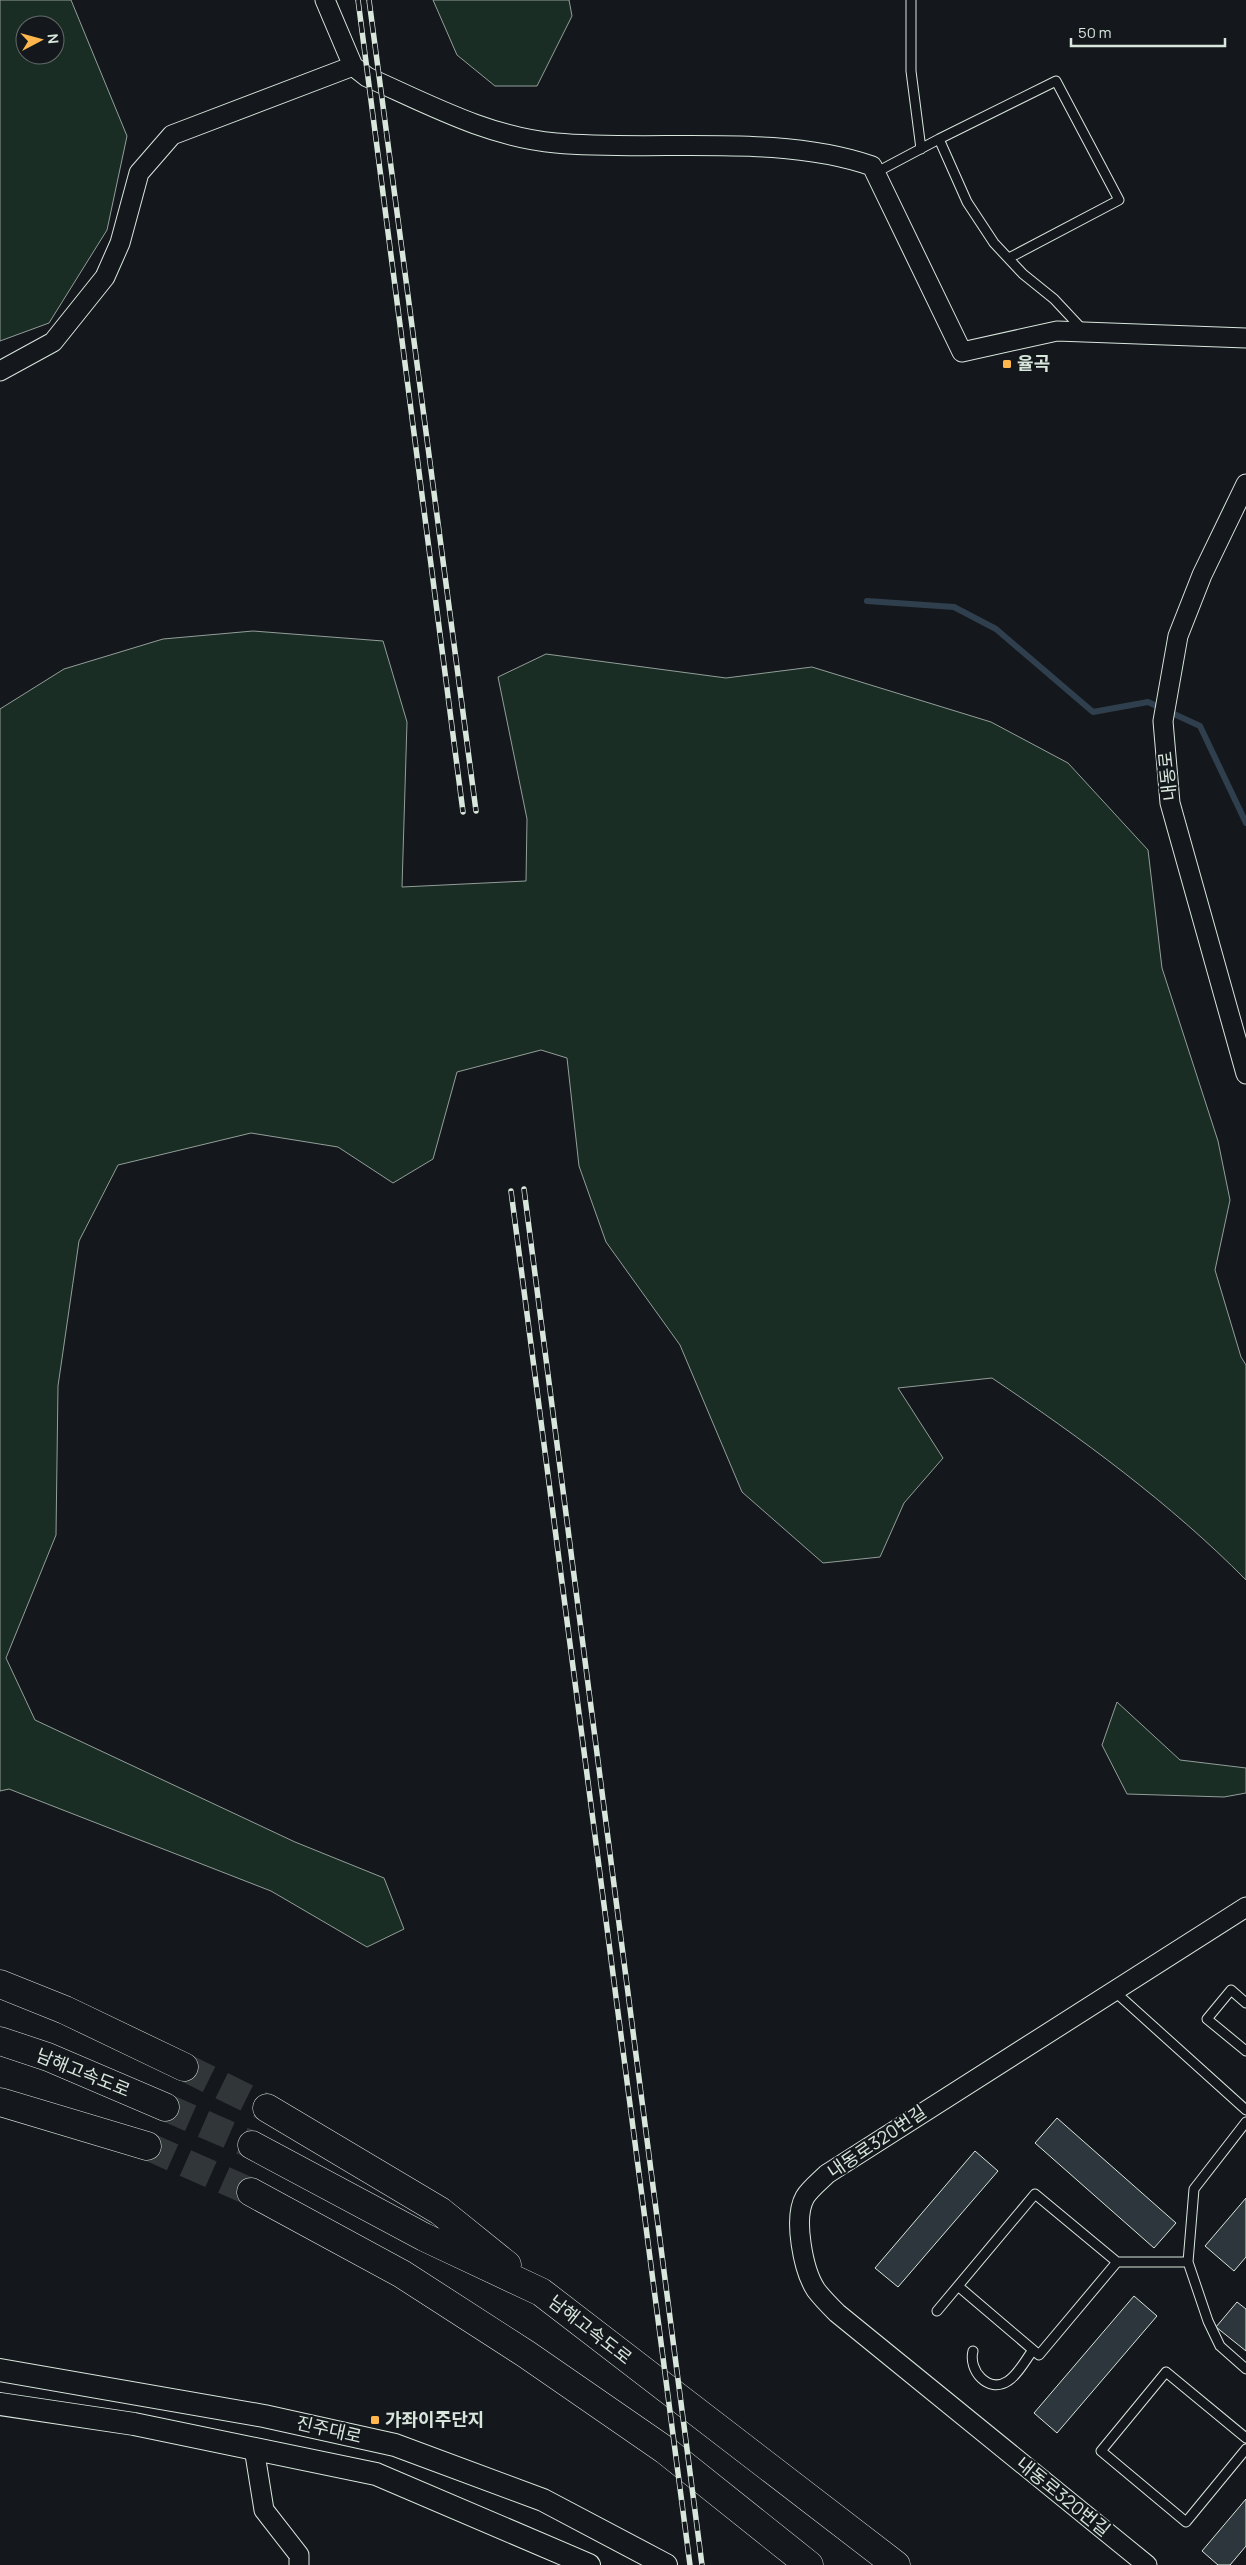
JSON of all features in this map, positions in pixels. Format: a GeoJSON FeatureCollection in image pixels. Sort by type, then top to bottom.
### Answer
{"type":"FeatureCollection","features":[{"type":"Feature","properties":{"kind":"highway"},"geometry":{"type":"LineString","coordinates":[[0,1984],[65,2010],[184,2067]]}},
{"type":"Feature","properties":{"kind":"highway","name":"남해고속도로"},"geometry":{"type":"LineString","coordinates":[[0,2041],[48,2057],[165,2107]]}},
{"type":"Feature","properties":{"kind":"highway"},"geometry":{"type":"LineString","coordinates":[[0,2102],[147,2146]]}},
{"type":"Feature","properties":{"kind":"highway"},"geometry":{"type":"LineString","coordinates":[[267,2108],[440,2211],[541,2292]]}},
{"type":"Feature","properties":{"kind":"highway","name":"남해고속도로"},"geometry":{"type":"LineString","coordinates":[[252,2145],[424,2237],[541,2292],[896,2565]]}},
{"type":"Feature","properties":{"kind":"highway"},"geometry":{"type":"LineString","coordinates":[[251,2192],[402,2274],[526,2354],[665,2450],[809,2565]]}},
{"type":"Feature","properties":{"kind":"street"},"geometry":{"type":"LineString","coordinates":[[325,0],[353,66],[367,77],[473,124],[517,137],[556,143],[766,148],[848,158],[872,166],[962,352],[1057,331],[1246,338]]}},
{"type":"Feature","properties":{"kind":"street"},"geometry":{"type":"LineString","coordinates":[[0,371],[52,342],[105,277],[120,243],[139,172],[172,135],[353,66]]}},
{"type":"Feature","properties":{"kind":"street","name":"내동로"},"geometry":{"type":"LineString","coordinates":[[1246,484],[1202,575],[1178,636],[1163,721],[1170,803],[1246,1074]]}},
{"type":"Feature","properties":{"kind":"street","name":"내동로320번길"},"geometry":{"type":"LineString","coordinates":[[1146,2565],[837,2313],[816,2290],[806,2267],[800,2218],[805,2197],[827,2174],[1246,1907]]}},
{"type":"Feature","properties":{"kind":"street","name":"진주대로"},"geometry":{"type":"LineString","coordinates":[[0,2370],[264,2416],[394,2445],[543,2500],[666,2565]]}},
{"type":"Feature","properties":{"kind":"street","name":"진주대로"},"geometry":{"type":"LineString","coordinates":[[0,2404],[134,2424],[376,2474],[589,2565]]}},
{"type":"Feature","properties":{"kind":"street"},"geometry":{"type":"LineString","coordinates":[[254,2448],[264,2510],[299,2555],[299,2565]]}},
{"type":"Feature","properties":{"kind":"lane"},"geometry":{"type":"LineString","coordinates":[[911,0],[911,71],[920,149]]}},
{"type":"Feature","properties":{"kind":"lane"},"geometry":{"type":"LineString","coordinates":[[876,173],[939,139],[1056,81],[1119,200],[1009,258]]}},
{"type":"Feature","properties":{"kind":"lane"},"geometry":{"type":"LineString","coordinates":[[939,139],[967,202],[994,243],[1023,274],[1054,299],[1084,332]]}},
{"type":"Feature","properties":{"kind":"lane"},"geometry":{"type":"LineString","coordinates":[[1113,1990],[1246,2110]]}},
{"type":"Feature","properties":{"kind":"lane"},"geometry":{"type":"LineString","coordinates":[[1246,2003],[1231,1990],[1207,2019],[1246,2052]]}},
{"type":"Feature","properties":{"kind":"lane"},"geometry":{"type":"LineString","coordinates":[[1246,2122],[1194,2189],[1188,2262],[1208,2321],[1220,2346],[1246,2369]]}},
{"type":"Feature","properties":{"kind":"lane"},"geometry":{"type":"LineString","coordinates":[[937,2311],[1035,2194],[1117,2262],[1188,2262]]}},
{"type":"Feature","properties":{"kind":"lane"},"geometry":{"type":"LineString","coordinates":[[958,2286],[1039,2355],[1117,2262]]}},
{"type":"Feature","properties":{"kind":"lane"},"geometry":{"type":"LineString","coordinates":[[973,2351],[971,2359],[975,2372],[984,2381],[998,2385],[1009,2381],[1033,2350]]}},
{"type":"Feature","properties":{"kind":"lane"},"geometry":{"type":"LineString","coordinates":[[1246,2438],[1166,2372],[1101,2451],[1186,2522],[1246,2449]]}},
{"type":"Feature","properties":{"kind":"green space"},"geometry":{"type":"Polygon","coordinates":[[[0,0],[71,0],[127,136],[107,230],[49,323],[0,341],[0,0]]]}},
{"type":"Feature","properties":{"kind":"green space"},"geometry":{"type":"Polygon","coordinates":[[[433,0],[569,0],[572,16],[537,86],[495,86],[457,55],[433,0]]]}},
{"type":"Feature","properties":{"kind":"green space"},"geometry":{"type":"Polygon","coordinates":[[[253,631],[383,641],[407,722],[402,887],[526,881],[527,819],[498,677],[546,654],[726,678],[812,667],[991,722],[1068,763],[1148,850],[1162,968],[1218,1141],[1230,1200],[1215,1270],[1241,1357],[1246,1365],[1246,1580],[1187,1524],[1156,1498],[1059,1424],[992,1378],[898,1388],[943,1458],[904,1503],[880,1557],[823,1563],[742,1492],[680,1345],[606,1242],[579,1166],[567,1058],[541,1050],[457,1072],[433,1159],[393,1183],[338,1147],[251,1133],[118,1165],[79,1241],[58,1386],[56,1535],[6,1658],[35,1720],[295,1842],[384,1878],[404,1929],[367,1947],[271,1891],[9,1789],[0,1791],[0,709],[64,669],[163,639],[253,631]]]}},
{"type":"Feature","properties":{"kind":"green space"},"geometry":{"type":"Polygon","coordinates":[[[1117,1702],[1180,1760],[1246,1768],[1246,1793],[1224,1797],[1127,1794],[1102,1745],[1117,1702]]]}},
{"type":"Feature","properties":{"kind":"building"},"geometry":{"type":"Polygon","coordinates":[[[1057,2118],[1176,2223],[1154,2248],[1035,2143],[1057,2118]]]}},
{"type":"Feature","properties":{"kind":"building"},"geometry":{"type":"Polygon","coordinates":[[[975,2151],[998,2171],[898,2287],[875,2268],[975,2151]]]}},
{"type":"Feature","properties":{"kind":"building"},"geometry":{"type":"Polygon","coordinates":[[[1246,2198],[1246,2257],[1234,2271],[1205,2246],[1246,2198]]]}},
{"type":"Feature","properties":{"kind":"building"},"geometry":{"type":"Polygon","coordinates":[[[1134,2296],[1157,2316],[1057,2433],[1034,2413],[1134,2296]]]}},
{"type":"Feature","properties":{"kind":"building"},"geometry":{"type":"Polygon","coordinates":[[[1237,2302],[1246,2309],[1246,2351],[1216,2327],[1237,2302]]]}},
{"type":"Feature","properties":{"kind":"building"},"geometry":{"type":"Polygon","coordinates":[[[1246,2499],[1246,2546],[1230,2565],[1218,2565],[1202,2551],[1246,2499]]]}},
{"type":"Feature","properties":{"kind":"waterway"},"geometry":{"type":"LineString","coordinates":[[867,601],[954,607],[996,629],[1093,712],[1148,702],[1200,726],[1246,823]]}},
{"type":"Feature","properties":{"kind":"tunnel"},"geometry":{"type":"LineString","coordinates":[[184,2067],[267,2108]]}},
{"type":"Feature","properties":{"kind":"tunnel"},"geometry":{"type":"LineString","coordinates":[[165,2107],[252,2145]]}},
{"type":"Feature","properties":{"kind":"tunnel"},"geometry":{"type":"LineString","coordinates":[[147,2146],[251,2192]]}},
{"type":"Feature","properties":{"kind":"railway"},"geometry":{"type":"LineString","coordinates":[[358,0],[463,812]]}},
{"type":"Feature","properties":{"kind":"railway"},"geometry":{"type":"LineString","coordinates":[[369,0],[476,811]]}},
{"type":"Feature","properties":{"kind":"railway"},"geometry":{"type":"LineString","coordinates":[[524,1189],[702,2565]]}},
{"type":"Feature","properties":{"kind":"railway"},"geometry":{"type":"LineString","coordinates":[[511,1191],[690,2565]]}},
{"type":"Feature","properties":{"kind":"place","name":"율곡"},"geometry":{"type":"Point","coordinates":[1007,364]}},
{"type":"Feature","properties":{"kind":"place","name":"가좌이주단지"},"geometry":{"type":"Point","coordinates":[375,2420]}}]}
